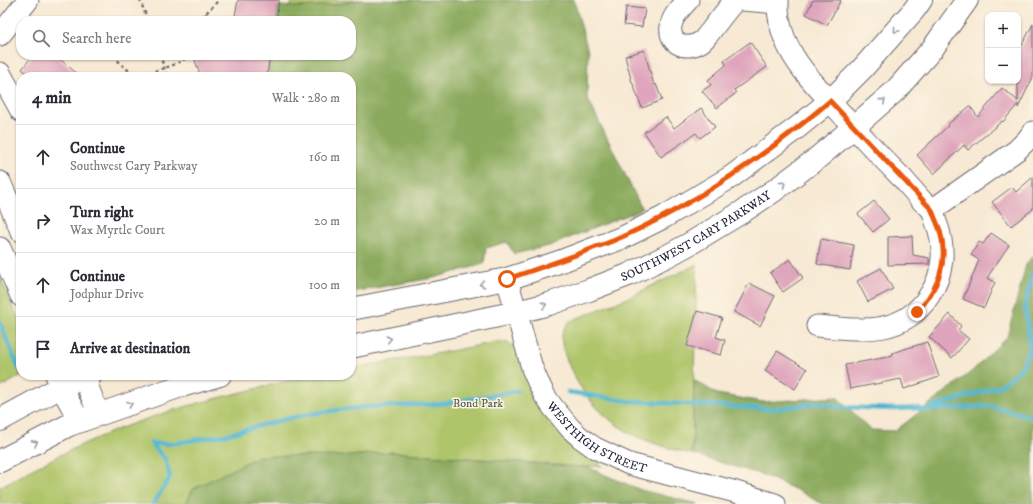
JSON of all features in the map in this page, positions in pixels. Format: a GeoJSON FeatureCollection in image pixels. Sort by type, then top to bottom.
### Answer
{"type":"FeatureCollection","features":[{"type":"Feature","properties":{"kind":"main road"},"geometry":{"type":"LineString","coordinates":[[356,308],[507,279],[559,262],[624,237],[664,217],[731,177],[830,101],[866,64],[914,10],[921,0]]}},
{"type":"Feature","properties":{"kind":"main road","name":"SOUTHWEST CARY PARKWAY"},"geometry":{"type":"LineString","coordinates":[[356,345],[548,304],[628,275],[691,243],[742,212],[816,160],[895,91],[933,48],[967,0]]}},
{"type":"Feature","properties":{"kind":"main road"},"geometry":{"type":"LineString","coordinates":[[0,461],[64,428],[89,418],[202,380]]}},
{"type":"Feature","properties":{"kind":"main road"},"geometry":{"type":"LineString","coordinates":[[0,420],[58,381]]}},
{"type":"Feature","properties":{"kind":"street"},"geometry":{"type":"LineString","coordinates":[[0,35],[28,0]]}},
{"type":"Feature","properties":{"kind":"street"},"geometry":{"type":"LineString","coordinates":[[688,0],[673,18],[671,25],[671,33],[676,42],[683,47],[692,47],[701,42],[735,0]]}},
{"type":"Feature","properties":{"kind":"street"},"geometry":{"type":"LineString","coordinates":[[742,0],[778,1],[783,35],[801,68],[932,210],[940,232],[943,262],[939,277],[934,290],[925,304],[917,312],[897,324],[874,329],[854,330],[817,326]]}},
{"type":"Feature","properties":{"kind":"street"},"geometry":{"type":"LineString","coordinates":[[0,73],[16,102]]}},
{"type":"Feature","properties":{"kind":"street"},"geometry":{"type":"LineString","coordinates":[[932,210],[1017,150],[1033,132]]}},
{"type":"Feature","properties":{"kind":"street"},"geometry":{"type":"LineString","coordinates":[[0,182],[16,219]]}},
{"type":"Feature","properties":{"kind":"street"},"geometry":{"type":"LineString","coordinates":[[0,248],[16,285]]}},
{"type":"Feature","properties":{"kind":"street","name":"WESTHIGH STREET"},"geometry":{"type":"LineString","coordinates":[[507,279],[532,368],[545,396],[570,428],[581,438],[595,448],[629,464],[736,492],[775,504]]}},
{"type":"Feature","properties":{"kind":"street"},"geometry":{"type":"LineString","coordinates":[[86,380],[89,418]]}},
{"type":"Feature","properties":{"kind":"street"},"geometry":{"type":"LineString","coordinates":[[58,381],[89,418]]}},
{"type":"Feature","properties":{"kind":"path"},"geometry":{"type":"LineString","coordinates":[[140,0],[146,16]]}},
{"type":"Feature","properties":{"kind":"path"},"geometry":{"type":"LineString","coordinates":[[208,16],[205,14],[220,0]]}},
{"type":"Feature","properties":{"kind":"path"},"geometry":{"type":"LineString","coordinates":[[118,60],[127,69],[134,72]]}},
{"type":"Feature","properties":{"kind":"path"},"geometry":{"type":"LineString","coordinates":[[162,60],[166,72]]}},
{"type":"Feature","properties":{"kind":"path"},"geometry":{"type":"LineString","coordinates":[[148,72],[159,70],[183,60]]}},
{"type":"Feature","properties":{"kind":"green space"},"geometry":{"type":"Polygon","coordinates":[[[293,0],[360,0],[317,6],[290,7],[293,0]]]}},
{"type":"Feature","properties":{"kind":"green space"},"geometry":{"type":"Polygon","coordinates":[[[360,0],[574,0],[588,51],[587,97],[642,209],[549,246],[514,254],[507,242],[486,248],[484,264],[433,278],[356,291],[356,72],[267,72],[269,60],[356,60],[356,16],[277,16],[278,6],[299,7],[334,5],[360,0]]]}},
{"type":"Feature","properties":{"kind":"green space"},"geometry":{"type":"Polygon","coordinates":[[[1033,255],[1033,504],[822,504],[799,491],[763,475],[692,454],[694,380],[717,394],[763,402],[837,397],[871,430],[895,431],[971,372],[1007,337],[1026,265],[1033,255]]]}},
{"type":"Feature","properties":{"kind":"green space"},"geometry":{"type":"Polygon","coordinates":[[[697,264],[692,454],[662,446],[632,434],[607,417],[596,407],[579,384],[572,371],[563,347],[562,334],[570,321],[625,299],[697,264]]]}},
{"type":"Feature","properties":{"kind":"green space"},"geometry":{"type":"Polygon","coordinates":[[[0,277],[16,314],[16,379],[0,388],[0,277]]]}},
{"type":"Feature","properties":{"kind":"green space","name":"Bond Park"},"geometry":{"type":"Polygon","coordinates":[[[501,341],[509,343],[515,347],[583,452],[602,466],[582,467],[391,452],[349,456],[193,489],[186,504],[0,504],[0,487],[37,466],[76,447],[115,430],[155,416],[210,400],[291,380],[356,380],[356,367],[501,341]]]}},
{"type":"Feature","properties":{"kind":"green space"},"geometry":{"type":"Polygon","coordinates":[[[391,452],[588,467],[641,490],[698,504],[186,504],[193,489],[259,456],[349,456],[391,452]]]}},
{"type":"Feature","properties":{"kind":"building"},"geometry":{"type":"Polygon","coordinates":[[[238,0],[279,0],[277,16],[235,16],[238,0]]]}},
{"type":"Feature","properties":{"kind":"building"},"geometry":{"type":"Polygon","coordinates":[[[813,0],[841,0],[827,25],[806,14],[813,0]]]}},
{"type":"Feature","properties":{"kind":"building"},"geometry":{"type":"Polygon","coordinates":[[[626,7],[645,9],[642,27],[624,25],[626,7]]]}},
{"type":"Feature","properties":{"kind":"building"},"geometry":{"type":"Polygon","coordinates":[[[1033,24],[1033,77],[1018,108],[1018,104],[1003,122],[1002,121],[968,150],[964,145],[934,174],[917,155],[948,126],[947,125],[970,106],[978,117],[1002,88],[1018,101],[1018,84],[1021,84],[1021,47],[1033,24]]]}},
{"type":"Feature","properties":{"kind":"building"},"geometry":{"type":"Polygon","coordinates":[[[750,42],[767,67],[734,90],[736,93],[717,108],[702,91],[711,85],[708,80],[726,65],[724,61],[750,42]]]}},
{"type":"Feature","properties":{"kind":"building"},"geometry":{"type":"Polygon","coordinates":[[[644,50],[654,85],[656,84],[662,100],[642,108],[631,79],[625,56],[644,50]]]}},
{"type":"Feature","properties":{"kind":"building"},"geometry":{"type":"Polygon","coordinates":[[[29,60],[61,60],[75,72],[25,72],[22,69],[29,60]]]}},
{"type":"Feature","properties":{"kind":"building"},"geometry":{"type":"Polygon","coordinates":[[[195,60],[269,60],[267,72],[199,72],[195,60]]]}},
{"type":"Feature","properties":{"kind":"building"},"geometry":{"type":"Polygon","coordinates":[[[701,108],[715,127],[700,138],[696,133],[661,157],[644,132],[666,117],[674,128],[701,108]]]}},
{"type":"Feature","properties":{"kind":"building"},"geometry":{"type":"Polygon","coordinates":[[[1033,177],[1033,209],[1011,226],[992,202],[1012,187],[1016,192],[1033,177]]]}},
{"type":"Feature","properties":{"kind":"building"},"geometry":{"type":"Polygon","coordinates":[[[874,201],[889,219],[873,232],[858,214],[874,201]]]}},
{"type":"Feature","properties":{"kind":"building"},"geometry":{"type":"Polygon","coordinates":[[[991,233],[1009,245],[987,278],[995,282],[984,308],[963,299],[979,260],[971,255],[979,242],[983,244],[991,233]]]}},
{"type":"Feature","properties":{"kind":"building"},"geometry":{"type":"Polygon","coordinates":[[[912,236],[913,255],[929,258],[929,264],[888,265],[888,237],[912,236]]]}},
{"type":"Feature","properties":{"kind":"building"},"geometry":{"type":"Polygon","coordinates":[[[821,239],[854,245],[850,270],[817,264],[821,239]]]}},
{"type":"Feature","properties":{"kind":"building"},"geometry":{"type":"Polygon","coordinates":[[[790,259],[803,278],[783,292],[770,273],[790,259]]]}},
{"type":"Feature","properties":{"kind":"building"},"geometry":{"type":"Polygon","coordinates":[[[881,268],[893,289],[868,302],[857,281],[881,268]]]}},
{"type":"Feature","properties":{"kind":"building"},"geometry":{"type":"Polygon","coordinates":[[[749,283],[775,296],[760,326],[734,312],[749,283]]]}},
{"type":"Feature","properties":{"kind":"building"},"geometry":{"type":"Polygon","coordinates":[[[697,311],[722,318],[716,337],[725,340],[721,355],[687,346],[697,311]]]}},
{"type":"Feature","properties":{"kind":"building"},"geometry":{"type":"Polygon","coordinates":[[[950,314],[961,326],[958,330],[969,339],[952,358],[929,337],[950,314]]]}},
{"type":"Feature","properties":{"kind":"building"},"geometry":{"type":"Polygon","coordinates":[[[927,342],[939,377],[904,389],[901,379],[850,389],[845,365],[893,356],[892,353],[927,342]]]}},
{"type":"Feature","properties":{"kind":"building"},"geometry":{"type":"Polygon","coordinates":[[[777,351],[807,369],[795,389],[765,371],[777,351]]]}},
{"type":"Feature","properties":{"kind":"waterway"},"geometry":{"type":"LineString","coordinates":[[930,408],[1000,386],[1021,369],[1030,348],[1025,306],[1033,272]]}},
{"type":"Feature","properties":{"kind":"waterway"},"geometry":{"type":"LineString","coordinates":[[0,323],[16,362]]}},
{"type":"Feature","properties":{"kind":"waterway"},"geometry":{"type":"LineString","coordinates":[[151,443],[169,444],[225,435],[289,418],[322,412],[365,407],[441,404],[517,391]]}},
{"type":"Feature","properties":{"kind":"waterway"},"geometry":{"type":"LineString","coordinates":[[568,392],[628,401],[775,409],[818,403],[841,407],[896,409],[917,408],[923,410],[989,406],[1025,415],[1033,419]]}},
{"type":"Feature","properties":{"kind":"waterway"},"geometry":{"type":"LineString","coordinates":[[151,443],[165,459],[170,477],[153,504]]}},
{"type":"Feature","properties":{"kind":"route"},"geometry":{"type":"LineString","coordinates":[[507,279],[559,262],[624,237],[664,217],[731,177],[766,152],[830,101],[932,210],[940,232],[943,262],[934,290],[925,304],[917,312]]}}]}
